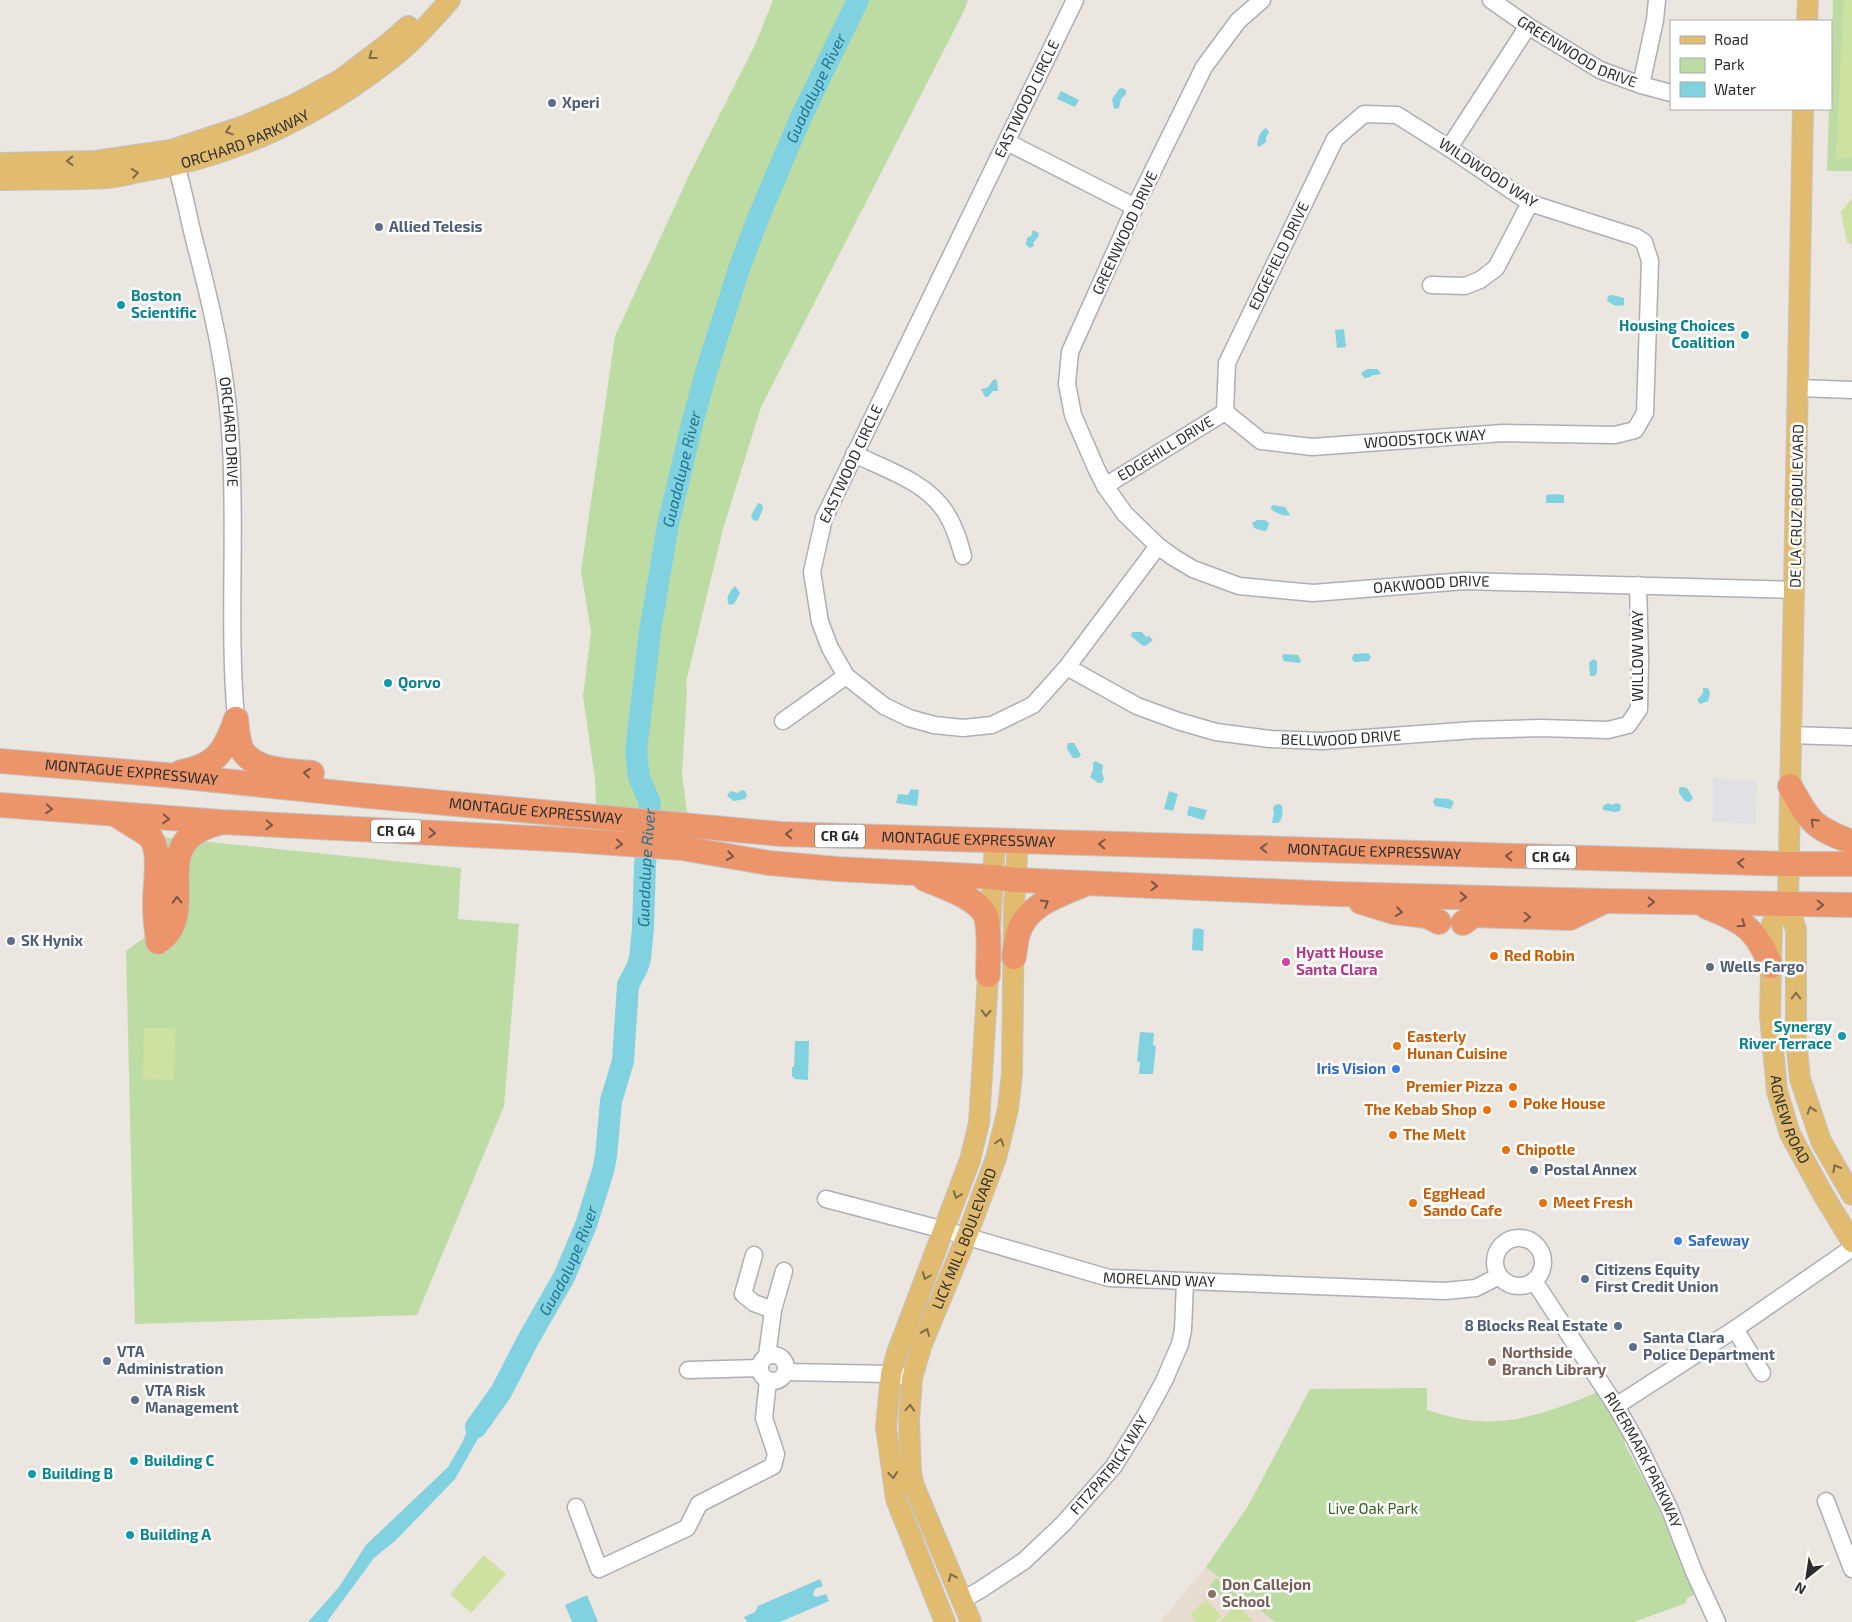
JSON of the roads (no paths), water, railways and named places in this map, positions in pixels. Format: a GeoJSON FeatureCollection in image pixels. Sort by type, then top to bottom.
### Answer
{"type":"FeatureCollection","features":[{"type":"Feature","properties":{"kind":"highway"},"geometry":{"type":"LineString","coordinates":[[166,775],[195,770],[209,764],[217,757],[228,740],[236,718]]}},
{"type":"Feature","properties":{"kind":"highway"},"geometry":{"type":"LineString","coordinates":[[236,718],[242,749],[253,760],[270,768],[319,774],[369,796]]}},
{"type":"Feature","properties":{"kind":"highway","name":"MONTAGUE EXPRESSWAY"},"geometry":{"type":"LineString","coordinates":[[0,761],[166,775],[369,796],[781,834],[1790,864],[1852,864]]}},
{"type":"Feature","properties":{"kind":"highway"},"geometry":{"type":"LineString","coordinates":[[1790,786],[1806,815],[1820,829],[1852,842]]}},
{"type":"Feature","properties":{"kind":"highway","name":"MONTAGUE EXPRESSWAY"},"geometry":{"type":"LineString","coordinates":[[0,805],[221,822],[571,840],[682,848],[769,862],[837,869],[1004,879],[1336,894],[1852,905]]}},
{"type":"Feature","properties":{"kind":"highway"},"geometry":{"type":"LineString","coordinates":[[117,815],[134,828],[147,834],[152,840],[157,857],[155,908],[158,942],[166,936],[174,924],[177,911],[176,864],[183,844],[204,826],[221,822]]}},
{"type":"Feature","properties":{"kind":"highway"},"geometry":{"type":"LineString","coordinates":[[912,874],[959,894],[977,904],[987,919],[988,975]]}},
{"type":"Feature","properties":{"kind":"highway"},"geometry":{"type":"LineString","coordinates":[[1014,957],[1018,933],[1022,924],[1033,911],[1046,901],[1088,883]]}},
{"type":"Feature","properties":{"kind":"highway"},"geometry":{"type":"LineString","coordinates":[[1336,894],[1394,912],[1427,916],[1439,922]]}},
{"type":"Feature","properties":{"kind":"highway"},"geometry":{"type":"LineString","coordinates":[[1463,923],[1474,916],[1570,918],[1605,901]]}},
{"type":"Feature","properties":{"kind":"highway"},"geometry":{"type":"LineString","coordinates":[[1698,903],[1733,918],[1753,931],[1763,946],[1771,966]]}},
{"type":"Feature","properties":{"kind":"main road","name":"ORCHARD PARKWAY"},"geometry":{"type":"LineString","coordinates":[[0,180],[13,168],[108,178],[174,158],[244,126],[299,111],[349,90],[392,58],[429,12],[450,0]]}},
{"type":"Feature","properties":{"kind":"main road"},"geometry":{"type":"LineString","coordinates":[[1807,20],[1808,0]]}},
{"type":"Feature","properties":{"kind":"main road","name":"DE LA CRUZ BOULEVARD"},"geometry":{"type":"LineString","coordinates":[[1788,904],[1803,110]]}},
{"type":"Feature","properties":{"kind":"main road","name":"LICK MILL BOULEVARD"},"geometry":{"type":"LineString","coordinates":[[945,1622],[896,1499],[886,1427],[891,1374],[897,1353],[970,1160],[979,1123],[988,975],[1004,879],[1006,841]]}},
{"type":"Feature","properties":{"kind":"main road","name":"LICK MILL BOULEVARD"},"geometry":{"type":"LineString","coordinates":[[971,1622],[913,1479],[909,1421],[912,1378],[922,1344],[966,1238],[996,1158],[1008,1109],[1012,1073],[1014,957],[1004,879]]}},
{"type":"Feature","properties":{"kind":"main road","name":"AGNEW ROAD"},"geometry":{"type":"LineString","coordinates":[[1788,904],[1772,924],[1770,1016],[1777,1091],[1790,1134],[1852,1242]]}},
{"type":"Feature","properties":{"kind":"main road","name":"AGNEW ROAD"},"geometry":{"type":"LineString","coordinates":[[1788,904],[1796,930],[1796,1040],[1800,1079],[1821,1141],[1852,1195]]}},
{"type":"Feature","properties":{"kind":"street","name":"EASTWOOD CIRCLE"},"geometry":{"type":"LineString","coordinates":[[1075,0],[824,518],[812,572],[820,622],[830,648],[846,676],[884,706],[908,718],[934,725],[963,728],[992,725],[1033,705],[1067,667],[1158,546]]}},
{"type":"Feature","properties":{"kind":"street","name":"GREENWOOD DRIVE"},"geometry":{"type":"LineString","coordinates":[[1106,486],[1088,452],[1073,415],[1067,384],[1070,352],[1136,207],[1204,67],[1238,21],[1262,0]]}},
{"type":"Feature","properties":{"kind":"street","name":"GREENWOOD DRIVE"},"geometry":{"type":"LineString","coordinates":[[1491,0],[1528,26],[1600,70],[1641,85],[1670,93]]}},
{"type":"Feature","properties":{"kind":"street"},"geometry":{"type":"LineString","coordinates":[[1641,85],[1655,20],[1657,0]]}},
{"type":"Feature","properties":{"kind":"street"},"geometry":{"type":"LineString","coordinates":[[1449,148],[1528,26]]}},
{"type":"Feature","properties":{"kind":"street","name":"WILDWOOD WAY"},"geometry":{"type":"LineString","coordinates":[[1364,114],[1397,115],[1530,203],[1644,242],[1650,261],[1644,413],[1635,430]]}},
{"type":"Feature","properties":{"kind":"street","name":"EDGEFIELD DRIVE"},"geometry":{"type":"LineString","coordinates":[[1225,412],[1227,363],[1335,138],[1364,114]]}},
{"type":"Feature","properties":{"kind":"street"},"geometry":{"type":"LineString","coordinates":[[1007,142],[1136,207]]}},
{"type":"Feature","properties":{"kind":"street","name":"ORCHARD DRIVE"},"geometry":{"type":"LineString","coordinates":[[174,158],[215,322],[228,398],[232,449],[234,521],[231,618],[236,718]]}},
{"type":"Feature","properties":{"kind":"street"},"geometry":{"type":"LineString","coordinates":[[1431,285],[1465,286],[1480,280],[1496,268],[1530,203]]}},
{"type":"Feature","properties":{"kind":"street"},"geometry":{"type":"LineString","coordinates":[[1799,388],[1852,390]]}},
{"type":"Feature","properties":{"kind":"street","name":"WOODSTOCK WAY"},"geometry":{"type":"LineString","coordinates":[[1225,412],[1261,441],[1312,447],[1503,433],[1615,435],[1635,430]]}},
{"type":"Feature","properties":{"kind":"street","name":"EDGEHILL DRIVE"},"geometry":{"type":"LineString","coordinates":[[1106,486],[1225,412]]}},
{"type":"Feature","properties":{"kind":"street"},"geometry":{"type":"LineString","coordinates":[[854,454],[915,484],[931,496],[946,512],[957,535],[963,556]]}},
{"type":"Feature","properties":{"kind":"street","name":"OAKWOOD DRIVE"},"geometry":{"type":"LineString","coordinates":[[1106,486],[1125,514],[1158,546],[1193,569],[1239,586],[1312,593],[1465,581],[1795,590]]}},
{"type":"Feature","properties":{"kind":"street","name":"WILLOW WAY"},"geometry":{"type":"LineString","coordinates":[[1628,725],[1639,709],[1638,585]]}},
{"type":"Feature","properties":{"kind":"street","name":"BELLWOOD DRIVE"},"geometry":{"type":"LineString","coordinates":[[1067,667],[1137,706],[1178,722],[1216,732],[1270,739],[1323,741],[1474,730],[1608,730],[1628,725]]}},
{"type":"Feature","properties":{"kind":"street"},"geometry":{"type":"LineString","coordinates":[[783,720],[846,676]]}},
{"type":"Feature","properties":{"kind":"street"},"geometry":{"type":"LineString","coordinates":[[1790,735],[1852,737]]}},
{"type":"Feature","properties":{"kind":"street","name":"MORELAND WAY"},"geometry":{"type":"LineString","coordinates":[[826,1199],[944,1230],[966,1238],[1109,1278],[1451,1291],[1476,1288],[1498,1276]]}},
{"type":"Feature","properties":{"kind":"street"},"geometry":{"type":"LineString","coordinates":[[1511,1239],[1528,1239],[1541,1250],[1544,1266],[1541,1274],[1534,1281],[1527,1286],[1518,1287],[1510,1285],[1498,1276],[1494,1260],[1499,1249],[1511,1239]]}},
{"type":"Feature","properties":{"kind":"street"},"geometry":{"type":"LineString","coordinates":[[1616,1406],[1735,1329],[1852,1248]]}},
{"type":"Feature","properties":{"kind":"street"},"geometry":{"type":"LineString","coordinates":[[754,1255],[743,1294],[754,1303],[773,1310]]}},
{"type":"Feature","properties":{"kind":"street"},"geometry":{"type":"LineString","coordinates":[[576,1507],[599,1569],[687,1528],[699,1504],[773,1466],[776,1454],[764,1418],[765,1368],[773,1310],[784,1271]]}},
{"type":"Feature","properties":{"kind":"street","name":"RIVERMARK PARKWAY"},"geometry":{"type":"LineString","coordinates":[[1534,1281],[1616,1406],[1637,1443],[1670,1510],[1694,1572],[1717,1622]]}},
{"type":"Feature","properties":{"kind":"street","name":"FITZPATRICK WAY"},"geometry":{"type":"LineString","coordinates":[[962,1600],[1015,1568],[1031,1554],[1064,1524],[1114,1466],[1164,1381],[1180,1344],[1183,1330],[1185,1282]]}},
{"type":"Feature","properties":{"kind":"street"},"geometry":{"type":"LineString","coordinates":[[1735,1329],[1762,1373]]}},
{"type":"Feature","properties":{"kind":"street"},"geometry":{"type":"LineString","coordinates":[[688,1370],[765,1368],[776,1355],[785,1363],[786,1372],[777,1381],[765,1368]]}},
{"type":"Feature","properties":{"kind":"street"},"geometry":{"type":"LineString","coordinates":[[786,1372],[891,1374],[912,1378]]}},
{"type":"Feature","properties":{"kind":"street"},"geometry":{"type":"LineString","coordinates":[[1826,1501],[1852,1569]]}},
{"type":"Feature","properties":{"kind":"water"},"geometry":{"type":"Polygon","coordinates":[[[1119,89],[1126,90],[1126,94],[1121,99],[1119,108],[1114,109],[1112,99],[1119,89]]]}},
{"type":"Feature","properties":{"kind":"water"},"geometry":{"type":"Polygon","coordinates":[[[1061,91],[1079,100],[1075,107],[1057,99],[1061,91]]]}},
{"type":"Feature","properties":{"kind":"water"},"geometry":{"type":"Polygon","coordinates":[[[1266,128],[1269,132],[1266,142],[1258,147],[1259,136],[1266,128]]]}},
{"type":"Feature","properties":{"kind":"water"},"geometry":{"type":"Polygon","coordinates":[[[1033,230],[1039,233],[1033,243],[1034,246],[1030,248],[1026,245],[1027,238],[1031,236],[1033,230]]]}},
{"type":"Feature","properties":{"kind":"water"},"geometry":{"type":"Polygon","coordinates":[[[1608,296],[1624,298],[1624,305],[1617,306],[1609,302],[1607,300],[1608,296]]]}},
{"type":"Feature","properties":{"kind":"water"},"geometry":{"type":"Polygon","coordinates":[[[1344,329],[1346,347],[1337,348],[1335,330],[1344,329]]]}},
{"type":"Feature","properties":{"kind":"water"},"geometry":{"type":"Polygon","coordinates":[[[1367,369],[1377,369],[1381,373],[1364,378],[1361,373],[1367,369]]]}},
{"type":"Feature","properties":{"kind":"water"},"geometry":{"type":"Polygon","coordinates":[[[994,379],[997,380],[998,391],[993,391],[988,397],[985,397],[981,389],[987,388],[994,379]]]}},
{"type":"Feature","properties":{"kind":"water"},"geometry":{"type":"Polygon","coordinates":[[[1546,495],[1564,495],[1564,503],[1546,503],[1546,495]]]}},
{"type":"Feature","properties":{"kind":"water"},"geometry":{"type":"Polygon","coordinates":[[[758,503],[762,504],[763,508],[758,521],[753,520],[751,516],[758,503]]]}},
{"type":"Feature","properties":{"kind":"water"},"geometry":{"type":"Polygon","coordinates":[[[1272,505],[1285,507],[1290,515],[1275,512],[1271,509],[1272,505]]]}},
{"type":"Feature","properties":{"kind":"water"},"geometry":{"type":"Polygon","coordinates":[[[1257,520],[1265,520],[1269,523],[1267,530],[1254,528],[1252,523],[1257,520]]]}},
{"type":"Feature","properties":{"kind":"water"},"geometry":{"type":"Polygon","coordinates":[[[735,586],[740,593],[734,604],[729,605],[729,595],[735,586]]]}},
{"type":"Feature","properties":{"kind":"water"},"geometry":{"type":"Polygon","coordinates":[[[1132,632],[1142,632],[1147,638],[1148,635],[1153,640],[1143,646],[1131,636],[1132,632]]]}},
{"type":"Feature","properties":{"kind":"water"},"geometry":{"type":"Polygon","coordinates":[[[1368,653],[1371,657],[1369,661],[1353,661],[1354,654],[1368,653]]]}},
{"type":"Feature","properties":{"kind":"water"},"geometry":{"type":"Polygon","coordinates":[[[1284,654],[1298,655],[1301,661],[1299,663],[1284,661],[1282,656],[1284,654]]]}},
{"type":"Feature","properties":{"kind":"water"},"geometry":{"type":"Polygon","coordinates":[[[1593,659],[1597,661],[1597,673],[1594,676],[1590,676],[1589,663],[1593,659]]]}},
{"type":"Feature","properties":{"kind":"water"},"geometry":{"type":"Polygon","coordinates":[[[1703,688],[1708,688],[1710,693],[1708,701],[1700,704],[1697,700],[1703,693],[1703,688]]]}},
{"type":"Feature","properties":{"kind":"water"},"geometry":{"type":"Polygon","coordinates":[[[1068,743],[1074,743],[1081,755],[1078,758],[1073,758],[1067,749],[1068,743]]]}},
{"type":"Feature","properties":{"kind":"water"},"geometry":{"type":"Polygon","coordinates":[[[1095,761],[1103,765],[1104,779],[1102,783],[1098,783],[1090,777],[1095,761]]]}},
{"type":"Feature","properties":{"kind":"water"},"geometry":{"type":"Polygon","coordinates":[[[1679,788],[1687,788],[1693,798],[1690,802],[1685,801],[1679,793],[1679,788]]]}},
{"type":"Feature","properties":{"kind":"water"},"geometry":{"type":"Polygon","coordinates":[[[911,789],[919,790],[917,806],[896,803],[898,794],[908,795],[911,789]]]}},
{"type":"Feature","properties":{"kind":"water"},"geometry":{"type":"Polygon","coordinates":[[[742,790],[747,795],[745,799],[734,801],[727,796],[730,791],[738,793],[742,790]]]}},
{"type":"Feature","properties":{"kind":"water"},"geometry":{"type":"Polygon","coordinates":[[[1169,791],[1178,794],[1173,811],[1164,809],[1169,791]]]}},
{"type":"Feature","properties":{"kind":"water"},"geometry":{"type":"Polygon","coordinates":[[[1435,798],[1449,799],[1454,802],[1451,809],[1435,806],[1433,802],[1435,798]]]}},
{"type":"Feature","properties":{"kind":"water"},"geometry":{"type":"Polygon","coordinates":[[[1608,803],[1621,805],[1620,811],[1603,810],[1603,806],[1608,803]]]}},
{"type":"Feature","properties":{"kind":"water"},"geometry":{"type":"Polygon","coordinates":[[[1279,804],[1282,806],[1282,817],[1278,823],[1272,823],[1273,808],[1279,804]]]}},
{"type":"Feature","properties":{"kind":"water"},"geometry":{"type":"Polygon","coordinates":[[[1189,806],[1207,810],[1204,819],[1187,815],[1189,806]]]}},
{"type":"Feature","properties":{"kind":"water"},"geometry":{"type":"Polygon","coordinates":[[[1193,929],[1204,930],[1203,951],[1192,950],[1193,929]]]}},
{"type":"Feature","properties":{"kind":"water"},"geometry":{"type":"Polygon","coordinates":[[[1140,1032],[1154,1033],[1153,1045],[1156,1046],[1153,1074],[1139,1074],[1140,1062],[1137,1061],[1140,1032]]]}},
{"type":"Feature","properties":{"kind":"water"},"geometry":{"type":"Polygon","coordinates":[[[795,1041],[809,1041],[808,1080],[794,1079],[792,1077],[795,1041]]]}},
{"type":"Feature","properties":{"kind":"water"},"geometry":{"type":"Polygon","coordinates":[[[492,1399],[496,1407],[455,1479],[396,1540],[374,1558],[327,1622],[308,1622],[339,1587],[366,1545],[448,1467],[462,1443],[475,1411],[492,1399]]]}},
{"type":"Feature","properties":{"kind":"water"},"geometry":{"type":"Polygon","coordinates":[[[820,1579],[823,1586],[815,1589],[813,1595],[816,1597],[826,1594],[829,1601],[780,1622],[747,1622],[744,1617],[755,1612],[758,1606],[820,1579]]]}},
{"type":"Feature","properties":{"kind":"water"},"geometry":{"type":"Polygon","coordinates":[[[587,1595],[598,1622],[572,1622],[565,1605],[587,1595]]]}},
{"type":"Feature","properties":{"kind":"waterway","name":"Guadalupe River"},"geometry":{"type":"LineString","coordinates":[[476,1427],[501,1392],[564,1277],[586,1225],[603,1171],[611,1101],[623,1061],[628,985],[640,958],[650,803],[639,777],[636,752],[650,631],[668,525],[707,369],[740,266],[801,117],[858,0]]}},
{"type":"Feature","properties":{"kind":"place","name":"Xperi"},"geometry":{"type":"Point","coordinates":[552,103]}},
{"type":"Feature","properties":{"kind":"place","name":"Allied Telesis"},"geometry":{"type":"Point","coordinates":[379,227]}},
{"type":"Feature","properties":{"kind":"place","name":"Boston Scientific"},"geometry":{"type":"Point","coordinates":[121,305]}},
{"type":"Feature","properties":{"kind":"place","name":"Housing Choices Coalition"},"geometry":{"type":"Point","coordinates":[1745,335]}},
{"type":"Feature","properties":{"kind":"place","name":"Qorvo"},"geometry":{"type":"Point","coordinates":[388,683]}},
{"type":"Feature","properties":{"kind":"place","name":"SK Hynix"},"geometry":{"type":"Point","coordinates":[11,941]}},
{"type":"Feature","properties":{"kind":"place","name":"Red Robin"},"geometry":{"type":"Point","coordinates":[1494,956]}},
{"type":"Feature","properties":{"kind":"place","name":"Hyatt House Santa Clara"},"geometry":{"type":"Point","coordinates":[1286,962]}},
{"type":"Feature","properties":{"kind":"place","name":"Wells Fargo"},"geometry":{"type":"Point","coordinates":[1710,967]}},
{"type":"Feature","properties":{"kind":"place","name":"Synergy River Terrace"},"geometry":{"type":"Point","coordinates":[1842,1036]}},
{"type":"Feature","properties":{"kind":"place","name":"Easterly Hunan Cuisine"},"geometry":{"type":"Point","coordinates":[1397,1046]}},
{"type":"Feature","properties":{"kind":"place","name":"Iris Vision"},"geometry":{"type":"Point","coordinates":[1396,1069]}},
{"type":"Feature","properties":{"kind":"place","name":"Premier Pizza"},"geometry":{"type":"Point","coordinates":[1513,1087]}},
{"type":"Feature","properties":{"kind":"place","name":"Poke House"},"geometry":{"type":"Point","coordinates":[1513,1104]}},
{"type":"Feature","properties":{"kind":"place","name":"The Kebab Shop"},"geometry":{"type":"Point","coordinates":[1487,1110]}},
{"type":"Feature","properties":{"kind":"place","name":"The Melt"},"geometry":{"type":"Point","coordinates":[1393,1135]}},
{"type":"Feature","properties":{"kind":"place","name":"Chipotle"},"geometry":{"type":"Point","coordinates":[1506,1150]}},
{"type":"Feature","properties":{"kind":"place","name":"Postal Annex"},"geometry":{"type":"Point","coordinates":[1534,1170]}},
{"type":"Feature","properties":{"kind":"place","name":"EggHead Sando Cafe"},"geometry":{"type":"Point","coordinates":[1413,1203]}},
{"type":"Feature","properties":{"kind":"place","name":"Meet Fresh"},"geometry":{"type":"Point","coordinates":[1543,1203]}},
{"type":"Feature","properties":{"kind":"place","name":"Safeway"},"geometry":{"type":"Point","coordinates":[1678,1241]}},
{"type":"Feature","properties":{"kind":"place","name":"Citizens Equity First Credit Union"},"geometry":{"type":"Point","coordinates":[1585,1279]}},
{"type":"Feature","properties":{"kind":"place","name":"8 Blocks Real Estate"},"geometry":{"type":"Point","coordinates":[1618,1326]}},
{"type":"Feature","properties":{"kind":"place","name":"Santa Clara Police Department"},"geometry":{"type":"Point","coordinates":[1633,1347]}},
{"type":"Feature","properties":{"kind":"place","name":"VTA Administration"},"geometry":{"type":"Point","coordinates":[107,1361]}},
{"type":"Feature","properties":{"kind":"place","name":"Northside Branch Library"},"geometry":{"type":"Point","coordinates":[1492,1362]}},
{"type":"Feature","properties":{"kind":"place","name":"VTA Risk Management"},"geometry":{"type":"Point","coordinates":[135,1400]}},
{"type":"Feature","properties":{"kind":"place","name":"Building C"},"geometry":{"type":"Point","coordinates":[134,1461]}},
{"type":"Feature","properties":{"kind":"place","name":"Building B"},"geometry":{"type":"Point","coordinates":[32,1474]}},
{"type":"Feature","properties":{"kind":"place","name":"Building A"},"geometry":{"type":"Point","coordinates":[130,1535]}},
{"type":"Feature","properties":{"kind":"place","name":"Don Callejon School"},"geometry":{"type":"Point","coordinates":[1212,1594]}},
{"type":"Feature","properties":{"kind":"park label","name":"Live Oak Park"},"geometry":{"type":"Point","coordinates":[1373,1509]}}]}
